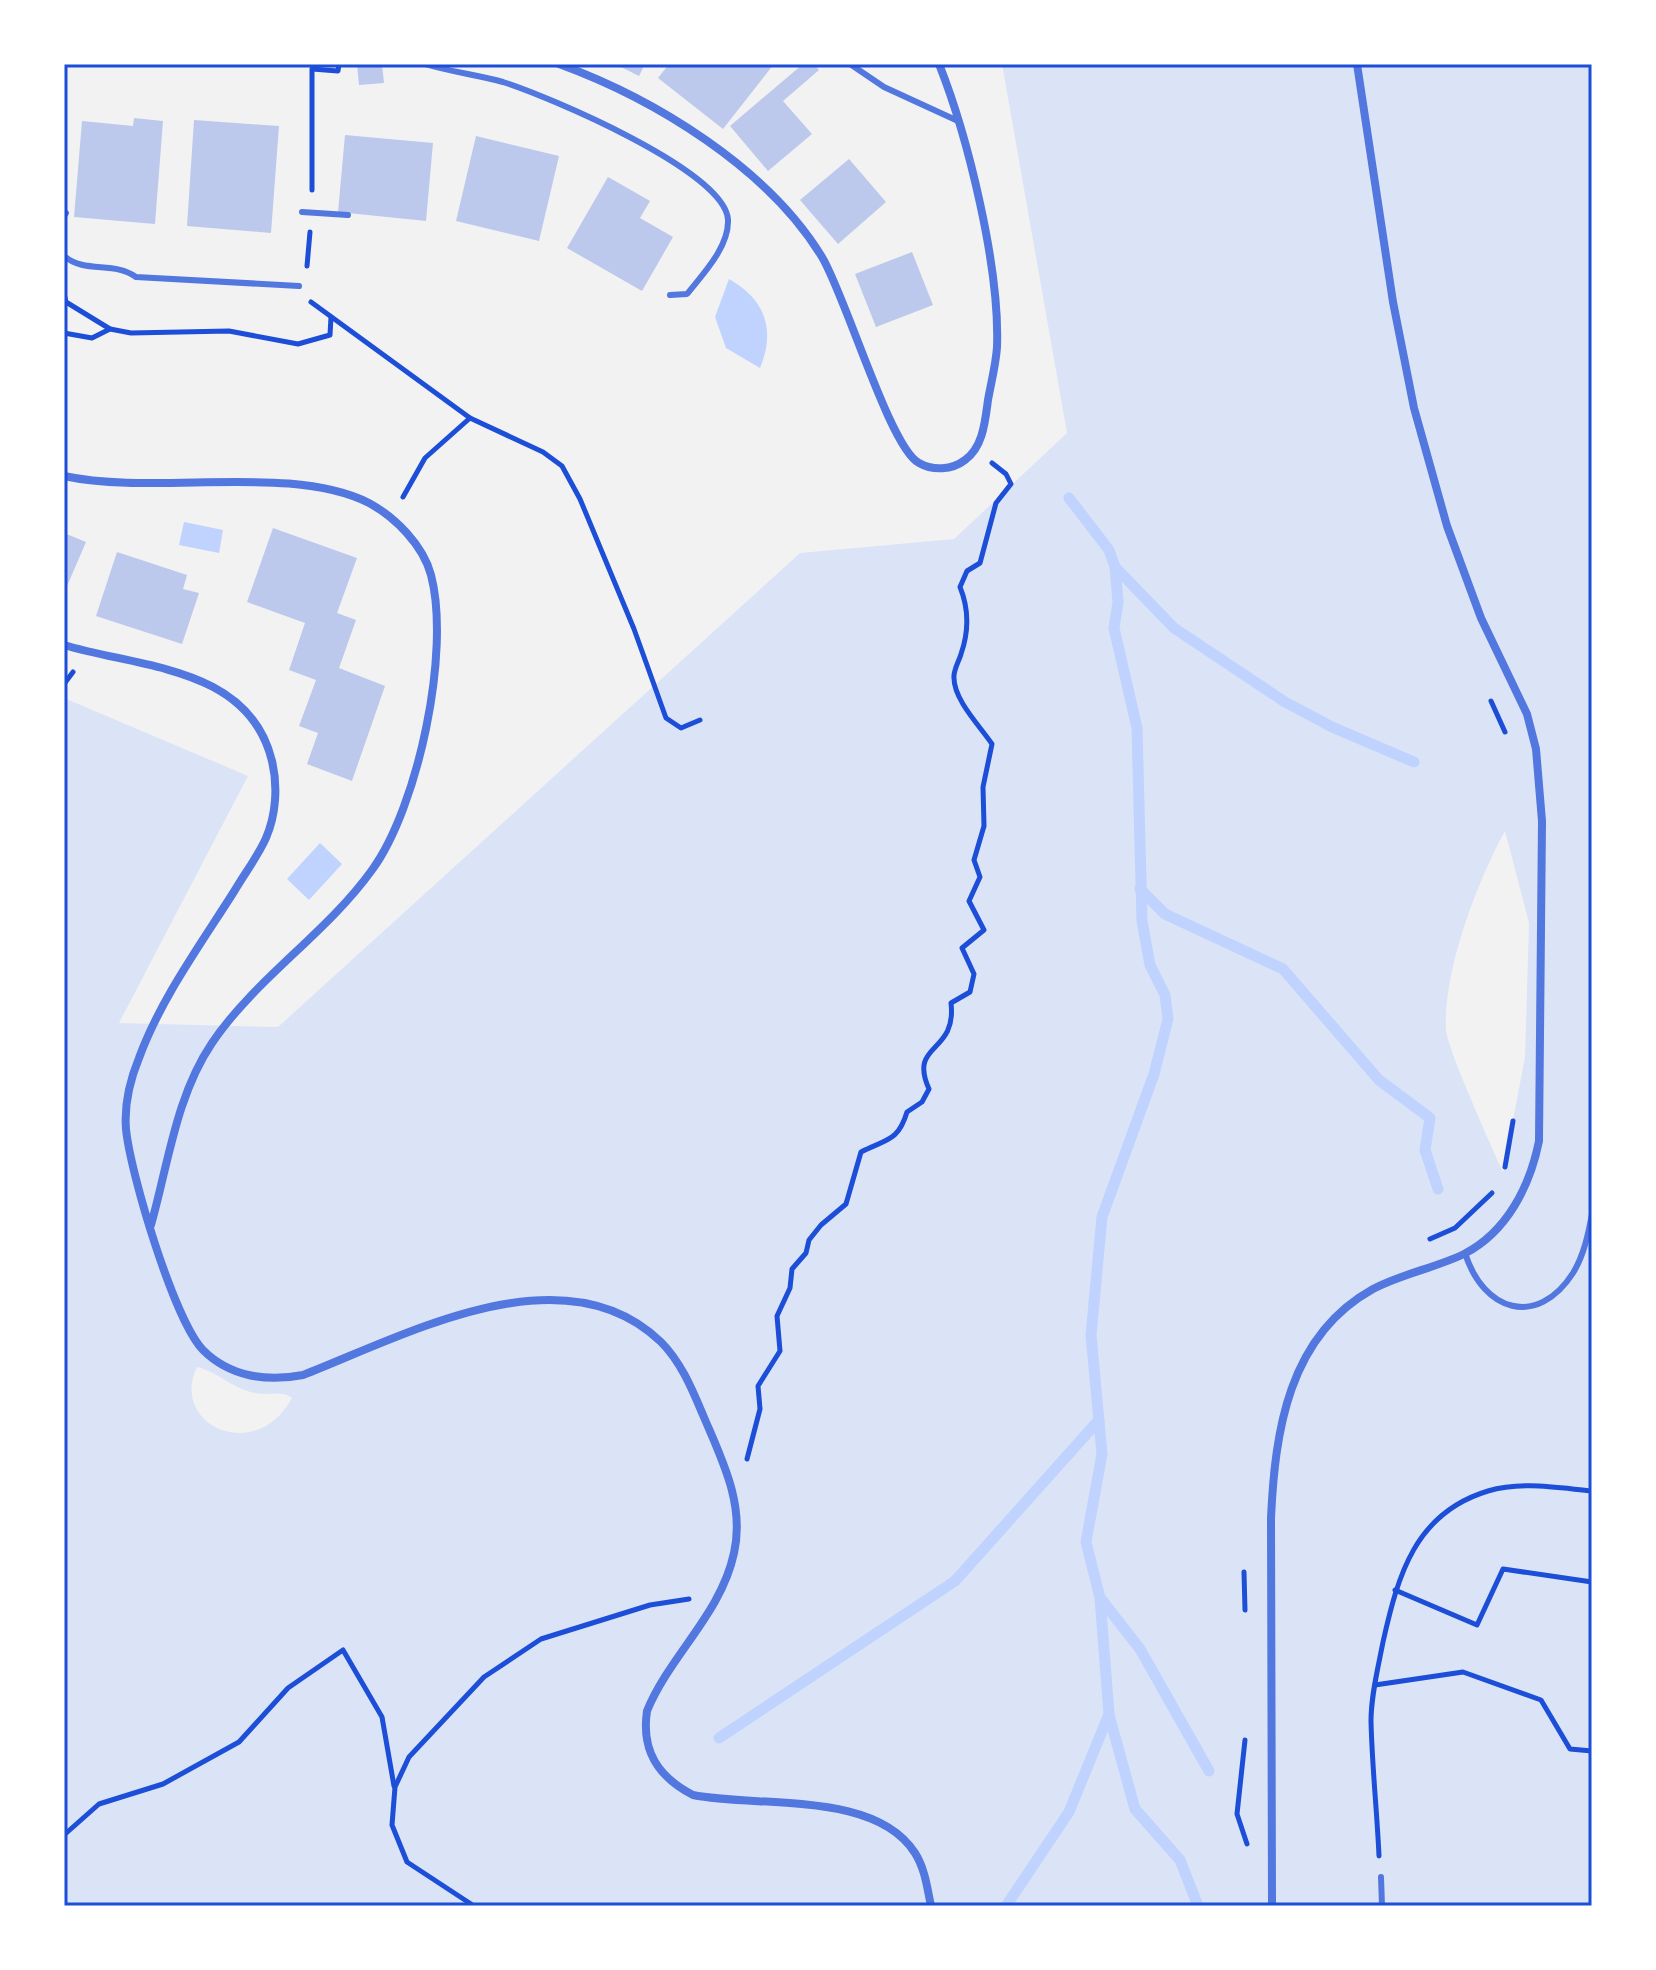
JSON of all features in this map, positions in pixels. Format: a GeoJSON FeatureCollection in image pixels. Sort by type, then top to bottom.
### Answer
{"type":"FeatureCollection","features":[{"type":"Feature","properties":{"kind":"street"},"geometry":{"type":"LineString","coordinates":[[559,64],[627,93],[677,123],[754,178],[781,202],[824,260],[858,335],[893,430],[907,454],[918,463],[946,468],[959,464],[975,451],[983,433],[997,348],[996,303],[989,252],[958,121],[939,64]]}},
{"type":"Feature","properties":{"kind":"street"},"geometry":{"type":"LineString","coordinates":[[1272,1906],[1271,1518],[1277,1434],[1284,1404],[1311,1351],[1350,1307],[1373,1289],[1465,1253],[1485,1239],[1516,1204],[1531,1173],[1539,1141],[1541,785],[1527,714],[1481,618],[1447,526],[1414,408],[1393,302],[1357,64]]}},
{"type":"Feature","properties":{"kind":"street"},"geometry":{"type":"LineString","coordinates":[[64,476],[121,484],[305,485],[340,492],[391,517],[414,542],[431,573],[440,637],[434,685],[405,809],[392,840],[357,889],[236,1014],[206,1052],[193,1074],[180,1111],[150,1228]]}},
{"type":"Feature","properties":{"kind":"street"},"geometry":{"type":"LineString","coordinates":[[64,645],[204,680],[228,694],[247,712],[262,735],[272,760],[276,786],[266,838],[162,1007],[131,1080],[126,1127],[150,1228],[190,1334],[218,1363],[258,1378],[303,1375],[468,1311],[500,1303],[535,1300],[590,1306],[616,1313],[641,1326],[662,1343],[690,1384],[735,1495],[738,1524],[734,1553],[720,1594],[647,1711],[647,1744],[661,1773],[693,1795],[856,1813],[884,1823],[914,1852],[927,1882],[931,1906]]}},
{"type":"Feature","properties":{"kind":"lane"},"geometry":{"type":"LineString","coordinates":[[425,64],[503,82],[584,112],[705,183],[722,201],[728,221],[716,258],[687,294],[670,295]]}},
{"type":"Feature","properties":{"kind":"lane"},"geometry":{"type":"LineString","coordinates":[[850,64],[884,87],[958,121]]}},
{"type":"Feature","properties":{"kind":"lane"},"geometry":{"type":"LineString","coordinates":[[302,212],[348,215]]}},
{"type":"Feature","properties":{"kind":"lane"},"geometry":{"type":"LineString","coordinates":[[64,256],[76,265],[123,268],[136,277],[299,286]]}},
{"type":"Feature","properties":{"kind":"lane"},"geometry":{"type":"LineString","coordinates":[[1465,1253],[1470,1271],[1489,1297],[1510,1307],[1535,1305],[1561,1288],[1573,1273],[1586,1244],[1592,1214]]}},
{"type":"Feature","properties":{"kind":"lane"},"geometry":{"type":"LineString","coordinates":[[1381,1877],[1382,1906]]}},
{"type":"Feature","properties":{"kind":"path"},"geometry":{"type":"LineString","coordinates":[[65,64],[76,64]]}},
{"type":"Feature","properties":{"kind":"path"},"geometry":{"type":"LineString","coordinates":[[312,186],[312,69],[338,71],[339,64]]}},
{"type":"Feature","properties":{"kind":"path"},"geometry":{"type":"LineString","coordinates":[[305,272],[310,232]]}},
{"type":"Feature","properties":{"kind":"path"},"geometry":{"type":"LineString","coordinates":[[299,286],[303,296],[470,418],[543,452],[562,466],[580,499],[634,629],[666,718],[681,728],[700,720]]}},
{"type":"Feature","properties":{"kind":"path"},"geometry":{"type":"LineString","coordinates":[[64,293],[66,302],[110,329],[131,333],[229,331],[298,344],[330,335],[331,316]]}},
{"type":"Feature","properties":{"kind":"path"},"geometry":{"type":"LineString","coordinates":[[64,333],[92,338],[110,329]]}},
{"type":"Feature","properties":{"kind":"path"},"geometry":{"type":"LineString","coordinates":[[391,517],[425,458],[470,418]]}},
{"type":"Feature","properties":{"kind":"path"},"geometry":{"type":"LineString","coordinates":[[746,1463],[760,1409],[758,1386],[780,1351],[777,1316],[790,1288],[792,1269],[806,1253],[809,1240],[821,1225],[846,1204],[861,1152],[886,1142],[902,1130],[907,1112],[922,1102],[929,1089],[922,1073],[926,1054],[946,1039],[953,1020],[951,1003],[970,992],[974,974],[962,948],[984,930],[969,901],[980,877],[974,860],[984,826],[983,787],[992,744],[957,693],[953,677],[967,636],[964,625],[969,608],[960,587],[967,571],[980,563],[996,503],[1011,484],[1006,474],[975,451]]}},
{"type":"Feature","properties":{"kind":"path"},"geometry":{"type":"LineString","coordinates":[[1486,689],[1509,743]]}},
{"type":"Feature","properties":{"kind":"path"},"geometry":{"type":"LineString","coordinates":[[1504,1173],[1514,1115]]}},
{"type":"Feature","properties":{"kind":"path"},"geometry":{"type":"LineString","coordinates":[[1427,1241],[1455,1228],[1495,1191],[1499,1182]]}},
{"type":"Feature","properties":{"kind":"path"},"geometry":{"type":"LineString","coordinates":[[1381,1877],[1371,1719],[1374,1686],[1395,1590],[1416,1543],[1433,1524],[1470,1498],[1508,1486],[1592,1491]]}},
{"type":"Feature","properties":{"kind":"path"},"geometry":{"type":"LineString","coordinates":[[1245,1561],[1245,1620]]}},
{"type":"Feature","properties":{"kind":"path"},"geometry":{"type":"LineString","coordinates":[[1395,1590],[1477,1625],[1503,1569],[1592,1582]]}},
{"type":"Feature","properties":{"kind":"path"},"geometry":{"type":"LineString","coordinates":[[395,1787],[409,1757],[484,1677],[541,1639],[650,1605],[720,1594]]}},
{"type":"Feature","properties":{"kind":"path"},"geometry":{"type":"LineString","coordinates":[[64,1835],[99,1804],[163,1784],[239,1742],[288,1688],[343,1650],[382,1717],[395,1787],[392,1825],[407,1862],[474,1906]]}},
{"type":"Feature","properties":{"kind":"path"},"geometry":{"type":"LineString","coordinates":[[1374,1686],[1463,1672],[1541,1700],[1570,1749],[1592,1751]]}},
{"type":"Feature","properties":{"kind":"path"},"geometry":{"type":"LineString","coordinates":[[1246,1725],[1237,1814],[1248,1849]]}},
{"type":"Feature","properties":{"kind":"shaded area"},"geometry":{"type":"Polygon","coordinates":[[[1002,64],[1592,64],[1592,1906],[64,1906],[64,698],[248,776],[119,1023],[278,1027],[800,553],[954,539],[1067,433],[1002,64]],[[1505,831],[1464,928],[1450,981],[1446,1030],[1462,1077],[1503,1172],[1525,1057],[1529,923],[1505,831]],[[197,1367],[192,1388],[195,1406],[205,1420],[220,1429],[239,1433],[258,1430],[276,1418],[292,1398],[284,1394],[247,1391],[197,1367]]]}},
{"type":"Feature","properties":{"kind":"water"},"geometry":{"type":"Polygon","coordinates":[[[729,279],[751,296],[764,317],[767,341],[760,368],[726,348],[715,317],[729,279]]]}},
{"type":"Feature","properties":{"kind":"water"},"geometry":{"type":"Polygon","coordinates":[[[184,522],[223,530],[219,553],[179,545],[184,522]]]}},
{"type":"Feature","properties":{"kind":"water"},"geometry":{"type":"Polygon","coordinates":[[[320,843],[342,864],[309,900],[287,879],[320,843]]]}},
{"type":"Feature","properties":{"kind":"building"},"geometry":{"type":"Polygon","coordinates":[[[357,64],[382,64],[384,83],[359,85],[357,64]]]}},
{"type":"Feature","properties":{"kind":"building"},"geometry":{"type":"Polygon","coordinates":[[[615,64],[645,64],[639,76],[615,64]]]}},
{"type":"Feature","properties":{"kind":"building"},"geometry":{"type":"Polygon","coordinates":[[[669,64],[774,64],[723,129],[658,78],[669,64]]]}},
{"type":"Feature","properties":{"kind":"building"},"geometry":{"type":"Polygon","coordinates":[[[803,64],[814,64],[819,70],[783,101],[812,134],[768,171],[730,126],[803,64]]]}},
{"type":"Feature","properties":{"kind":"building"},"geometry":{"type":"Polygon","coordinates":[[[134,118],[163,121],[155,224],[74,217],[82,121],[133,126],[134,118]]]}},
{"type":"Feature","properties":{"kind":"building"},"geometry":{"type":"Polygon","coordinates":[[[194,120],[279,126],[271,233],[187,226],[194,120]]]}},
{"type":"Feature","properties":{"kind":"building"},"geometry":{"type":"Polygon","coordinates":[[[345,135],[433,143],[426,221],[338,212],[345,135]]]}},
{"type":"Feature","properties":{"kind":"building"},"geometry":{"type":"Polygon","coordinates":[[[476,136],[559,156],[539,241],[456,221],[476,136]]]}},
{"type":"Feature","properties":{"kind":"building"},"geometry":{"type":"Polygon","coordinates":[[[849,159],[886,202],[838,244],[800,200],[849,159]]]}},
{"type":"Feature","properties":{"kind":"building"},"geometry":{"type":"Polygon","coordinates":[[[608,177],[650,201],[640,218],[673,237],[642,291],[567,248],[608,177]]]}},
{"type":"Feature","properties":{"kind":"building"},"geometry":{"type":"Polygon","coordinates":[[[912,252],[933,305],[876,327],[855,274],[912,252]]]}},
{"type":"Feature","properties":{"kind":"building"},"geometry":{"type":"Polygon","coordinates":[[[273,528],[357,558],[337,613],[356,620],[339,668],[385,686],[352,781],[307,764],[318,733],[299,726],[316,680],[289,670],[305,623],[247,602],[273,528]]]}},
{"type":"Feature","properties":{"kind":"building"},"geometry":{"type":"Polygon","coordinates":[[[64,533],[86,542],[64,593],[64,533]]]}},
{"type":"Feature","properties":{"kind":"building"},"geometry":{"type":"Polygon","coordinates":[[[117,552],[187,575],[183,589],[199,593],[182,644],[96,616],[117,552]]]}},
{"type":"Feature","properties":{"kind":"waterway"},"geometry":{"type":"LineString","coordinates":[[1006,1906],[1069,1812],[1109,1714],[1100,1598],[1086,1542],[1102,1454],[1091,1335],[1102,1217],[1154,1074],[1168,1019],[1165,995],[1150,965],[1142,921],[1137,728],[1114,628],[1118,602],[1115,567],[1109,550],[1069,498]]}},
{"type":"Feature","properties":{"kind":"waterway"},"geometry":{"type":"LineString","coordinates":[[1116,568],[1174,628],[1285,702],[1332,727],[1414,762]]}},
{"type":"Feature","properties":{"kind":"waterway"},"geometry":{"type":"LineString","coordinates":[[1140,889],[1165,914],[1283,969],[1379,1080],[1430,1118],[1425,1150],[1438,1189]]}},
{"type":"Feature","properties":{"kind":"waterway"},"geometry":{"type":"LineString","coordinates":[[719,1738],[955,1581],[1099,1420]]}},
{"type":"Feature","properties":{"kind":"waterway"},"geometry":{"type":"LineString","coordinates":[[1101,1599],[1140,1649],[1209,1771]]}},
{"type":"Feature","properties":{"kind":"waterway"},"geometry":{"type":"LineString","coordinates":[[1109,1715],[1135,1809],[1180,1860],[1198,1906]]}}]}
